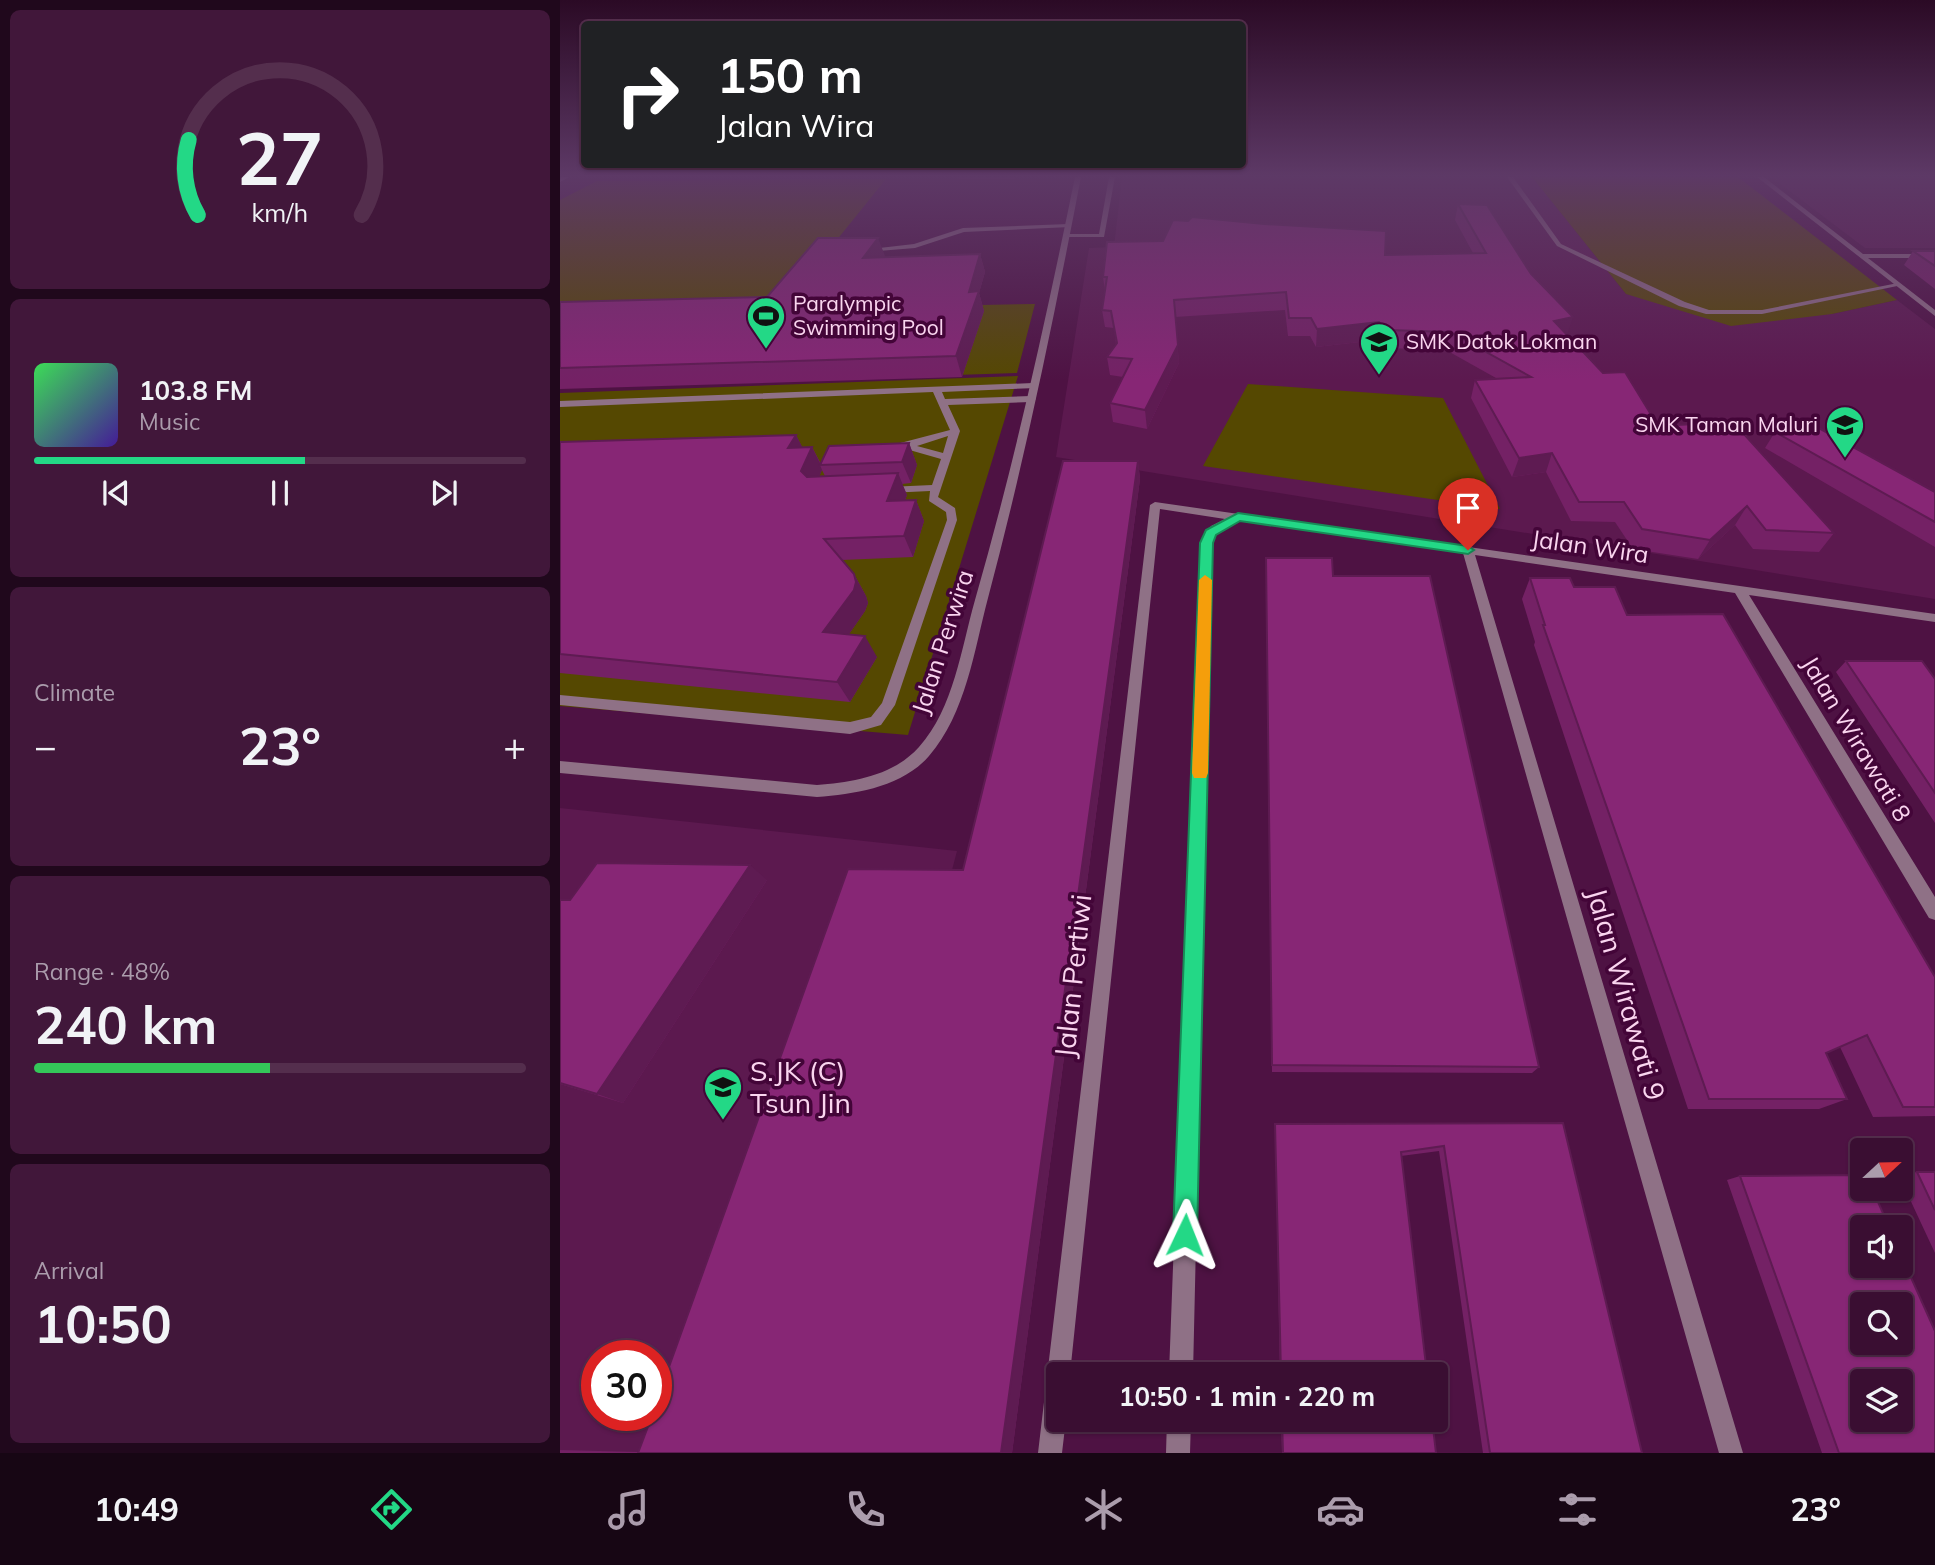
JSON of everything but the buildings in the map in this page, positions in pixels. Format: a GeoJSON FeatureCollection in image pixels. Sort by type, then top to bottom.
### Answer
{"type":"FeatureCollection","features":[{"type":"Feature","properties":{"kind":"street"},"geometry":{"type":"LineString","coordinates":[[852,250],[918,245]]}},
{"type":"Feature","properties":{"kind":"street","name":"Jalan Perwira"},"geometry":{"type":"LineString","coordinates":[[560,768],[817,791],[871,783],[907,766],[933,741],[960,675],[1012,487],[1064,245]]}},
{"type":"Feature","properties":{"kind":"street"},"geometry":{"type":"LineString","coordinates":[[1559,245],[1658,293],[1695,308],[1726,313],[1762,312],[1898,285]]}},
{"type":"Feature","properties":{"kind":"street"},"geometry":{"type":"LineString","coordinates":[[1847,245],[1935,314]]}},
{"type":"Feature","properties":{"kind":"street"},"geometry":{"type":"LineString","coordinates":[[1861,256],[1935,256]]}},
{"type":"Feature","properties":{"kind":"street"},"geometry":{"type":"LineString","coordinates":[[560,404],[1033,386]]}},
{"type":"Feature","properties":{"kind":"street"},"geometry":{"type":"LineString","coordinates":[[560,700],[850,728],[876,721],[888,705],[952,520],[951,510],[934,501],[955,431],[936,389]]}},
{"type":"Feature","properties":{"kind":"street"},"geometry":{"type":"LineString","coordinates":[[942,402],[1031,399]]}},
{"type":"Feature","properties":{"kind":"street"},"geometry":{"type":"LineString","coordinates":[[879,447],[906,446],[955,431]]}},
{"type":"Feature","properties":{"kind":"street"},"geometry":{"type":"LineString","coordinates":[[906,446],[946,457]]}},
{"type":"Feature","properties":{"kind":"street"},"geometry":{"type":"LineString","coordinates":[[872,491],[936,488]]}},
{"type":"Feature","properties":{"kind":"street","name":"Jalan Wira"},"geometry":{"type":"LineString","coordinates":[[1155,505],[1935,618]]}},
{"type":"Feature","properties":{"kind":"street","name":"Jalan Pertiwi"},"geometry":{"type":"LineString","coordinates":[[1050,1453],[1155,505]]}},
{"type":"Feature","properties":{"kind":"street"},"geometry":{"type":"LineString","coordinates":[[1181,1362],[1206,543],[1215,528],[1238,517]]}},
{"type":"Feature","properties":{"kind":"street","name":"Jalan Wirawati 9"},"geometry":{"type":"LineString","coordinates":[[1468,550],[1731,1453]]}},
{"type":"Feature","properties":{"kind":"street","name":"Jalan Wirawati 8"},"geometry":{"type":"LineString","coordinates":[[1739,589],[1935,912]]}},
{"type":"Feature","properties":{"kind":"street"},"geometry":{"type":"LineString","coordinates":[[1178,1453],[1179,1432]]}},
{"type":"Feature","properties":{"kind":"shaded area"},"geometry":{"type":"Polygon","coordinates":[[[560,245],[833,245],[781,309],[1035,304],[1017,373],[560,388],[560,245]]]}},
{"type":"Feature","properties":{"kind":"shaded area","name":"SMK Datok Lokman"},"geometry":{"type":"Polygon","coordinates":[[[1114,245],[1586,245],[1626,294],[1832,314],[1897,300],[1935,329],[1935,599],[1056,457],[1089,248],[1114,247],[1114,245]]]}},
{"type":"Feature","properties":{"kind":"shaded area"},"geometry":{"type":"Polygon","coordinates":[[[1586,245],[1826,245],[1897,300],[1832,314],[1731,326],[1626,294],[1586,245]]]}},
{"type":"Feature","properties":{"kind":"shaded area"},"geometry":{"type":"Polygon","coordinates":[[[1861,245],[1935,245],[1935,248],[1865,248],[1861,245]]]}},
{"type":"Feature","properties":{"kind":"shaded area"},"geometry":{"type":"Polygon","coordinates":[[[1018,376],[908,735],[560,706],[560,393],[1018,376]]]}},
{"type":"Feature","properties":{"kind":"shaded area"},"geometry":{"type":"Polygon","coordinates":[[[1248,384],[1443,398],[1500,509],[1203,466],[1248,384]]]}},
{"type":"Feature","properties":{"kind":"shaded area","name":"S.JK (C) Tsun Jin"},"geometry":{"type":"Polygon","coordinates":[[[560,808],[957,851],[799,1453],[560,1453],[560,808]]]}},
{"type":"Feature","properties":{"kind":"slow traffic"},"geometry":{"type":"LineString","coordinates":[[1200,773],[1205,580]]}},
{"type":"Feature","properties":{"kind":"place","name":"Paralympic Swimming Pool"},"geometry":{"type":"Point","coordinates":[766,350]}},
{"type":"Feature","properties":{"kind":"place","name":"SMK Datok Lokman"},"geometry":{"type":"Point","coordinates":[1379,376]}},
{"type":"Feature","properties":{"kind":"place","name":"SMK Taman Maluri"},"geometry":{"type":"Point","coordinates":[1845,459]}},
{"type":"Feature","properties":{"kind":"place","name":"S.JK (C) Tsun Jin"},"geometry":{"type":"Point","coordinates":[723,1121]}},
{"type":"Feature","properties":{"kind":"route"},"geometry":{"type":"LineString","coordinates":[[1185,1235],[1206,543],[1210,533],[1238,517],[1468,550]]}}]}
